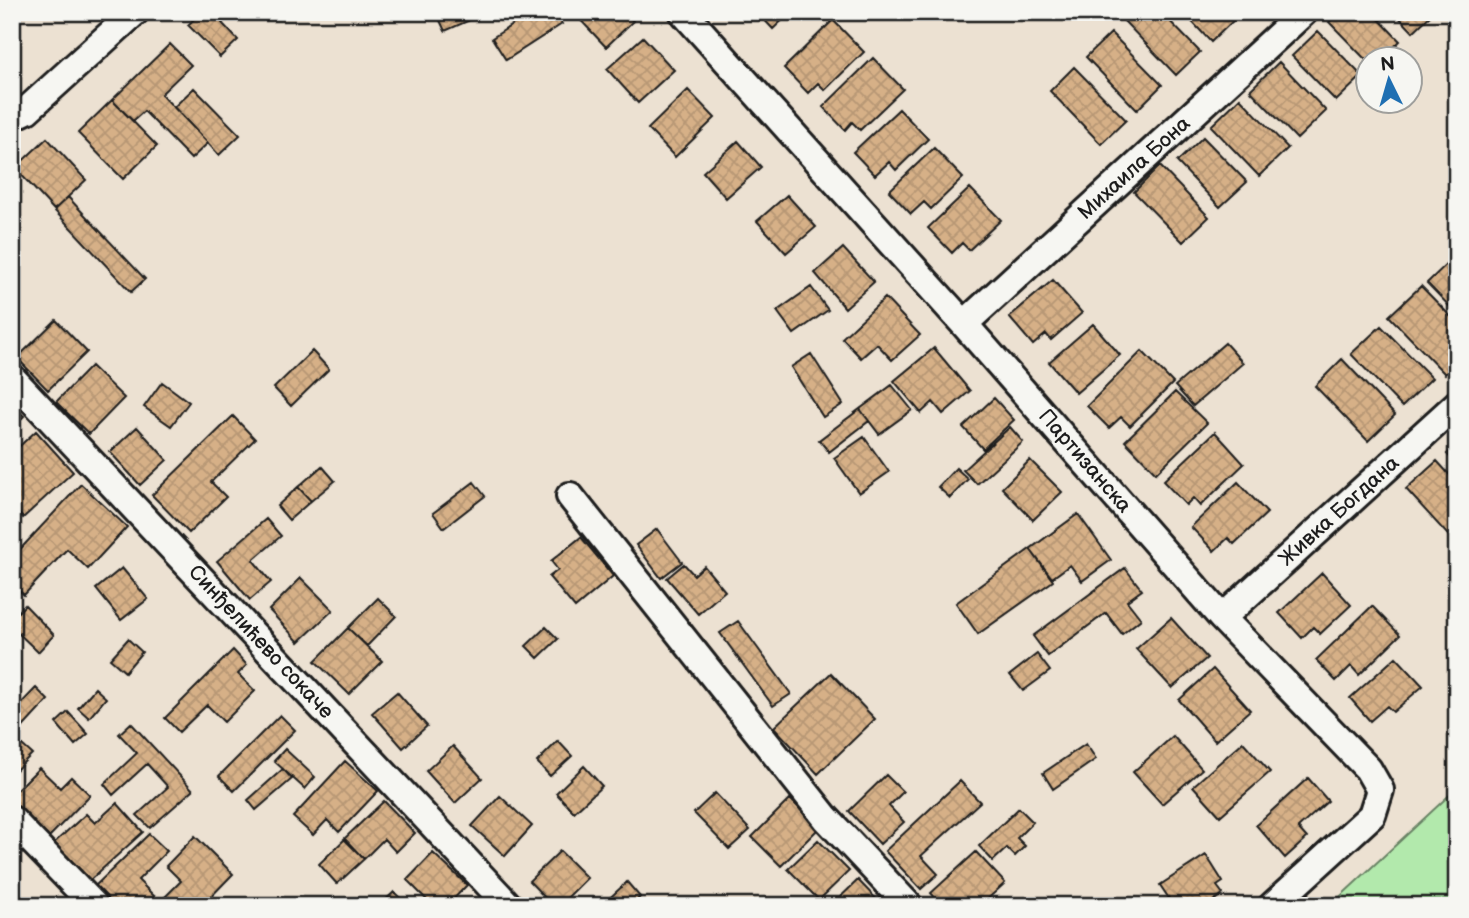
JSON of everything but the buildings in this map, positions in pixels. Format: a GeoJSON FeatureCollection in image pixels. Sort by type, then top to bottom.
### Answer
{"type":"FeatureCollection","features":[{"type":"Feature","properties":{"kind":"street"},"geometry":{"type":"LineString","coordinates":[[12,117],[27,110],[135,12]]}},
{"type":"Feature","properties":{"kind":"street","name":"Партизанска"},"geometry":{"type":"LineString","coordinates":[[683,12],[964,324],[1222,618],[1368,769],[1380,790],[1372,815],[1272,906]]}},
{"type":"Feature","properties":{"kind":"street","name":"Михаила Бона"},"geometry":{"type":"LineString","coordinates":[[964,324],[1304,12]]}},
{"type":"Feature","properties":{"kind":"street","name":"Синђелићево сокаче"},"geometry":{"type":"LineString","coordinates":[[12,377],[509,906]]}},
{"type":"Feature","properties":{"kind":"street","name":"Живка Богдана"},"geometry":{"type":"LineString","coordinates":[[1222,618],[1457,404]]}},
{"type":"Feature","properties":{"kind":"street"},"geometry":{"type":"LineString","coordinates":[[569,496],[826,818],[909,906]]}},
{"type":"Feature","properties":{"kind":"street"},"geometry":{"type":"LineString","coordinates":[[12,820],[95,906]]}},
{"type":"Feature","properties":{"kind":"green space"},"geometry":{"type":"Polygon","coordinates":[[[1457,788],[1457,906],[1330,906],[1457,788]]]}}]}
